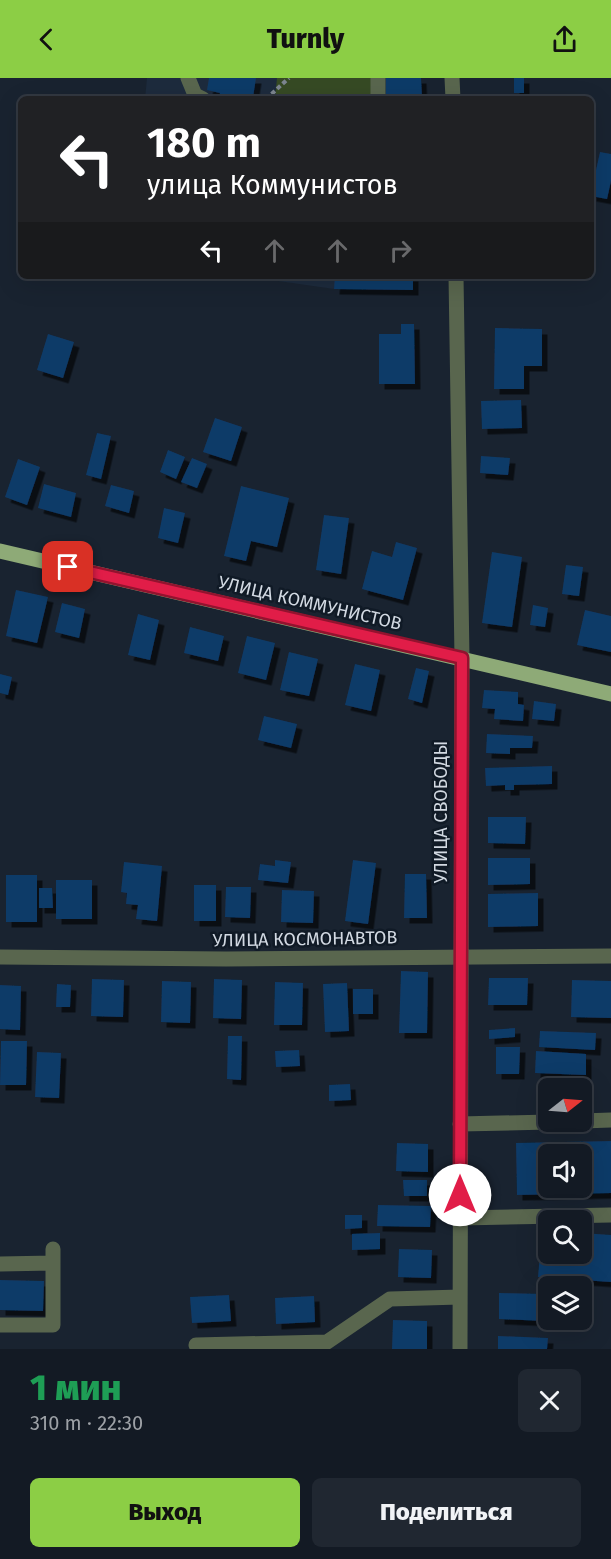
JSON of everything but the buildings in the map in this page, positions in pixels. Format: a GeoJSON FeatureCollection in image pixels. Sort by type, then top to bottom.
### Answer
{"type":"FeatureCollection","features":[{"type":"Feature","properties":{"kind":"main road","name":"УЛИЦА КОММУНИСТОВ"},"geometry":{"type":"LineString","coordinates":[[0,550],[611,694]]}},
{"type":"Feature","properties":{"kind":"street"},"geometry":{"type":"LineString","coordinates":[[188,78],[197,96]]}},
{"type":"Feature","properties":{"kind":"street"},"geometry":{"type":"LineString","coordinates":[[378,78],[378,96]]}},
{"type":"Feature","properties":{"kind":"street"},"geometry":{"type":"LineString","coordinates":[[452,78],[453,96]]}},
{"type":"Feature","properties":{"kind":"street","name":"УЛИЦА СВОБОДЫ"},"geometry":{"type":"LineString","coordinates":[[456,279],[462,658],[460,1349]]}},
{"type":"Feature","properties":{"kind":"street","name":"УЛИЦА КОСМОНАВТОВ"},"geometry":{"type":"LineString","coordinates":[[0,957],[226,959],[611,956]]}},
{"type":"Feature","properties":{"kind":"street"},"geometry":{"type":"LineString","coordinates":[[592,1121],[611,1120]]}},
{"type":"Feature","properties":{"kind":"street"},"geometry":{"type":"LineString","coordinates":[[460,1124],[538,1122]]}},
{"type":"Feature","properties":{"kind":"street"},"geometry":{"type":"LineString","coordinates":[[460,1218],[611,1215]]}},
{"type":"Feature","properties":{"kind":"street"},"geometry":{"type":"LineString","coordinates":[[0,1264],[53,1256],[52,1325],[0,1325]]}},
{"type":"Feature","properties":{"kind":"street"},"geometry":{"type":"LineString","coordinates":[[196,1345],[327,1342],[390,1299],[460,1297]]}},
{"type":"Feature","properties":{"kind":"path"},"geometry":{"type":"LineString","coordinates":[[269,96],[288,78]]}},
{"type":"Feature","properties":{"kind":"shaded area"},"geometry":{"type":"Polygon","coordinates":[[[147,78],[421,78],[422,96],[145,96],[147,78]]]}},
{"type":"Feature","properties":{"kind":"shaded area"},"geometry":{"type":"Polygon","coordinates":[[[264,279],[413,279],[413,290],[334,289],[264,279]]]}},
{"type":"Feature","properties":{"kind":"green space"},"geometry":{"type":"Polygon","coordinates":[[[277,78],[371,78],[371,96],[275,96],[277,78]]]}},
{"type":"Feature","properties":{"kind":"route"},"geometry":{"type":"LineString","coordinates":[[68,567],[462,658],[460,1195]]}}]}
